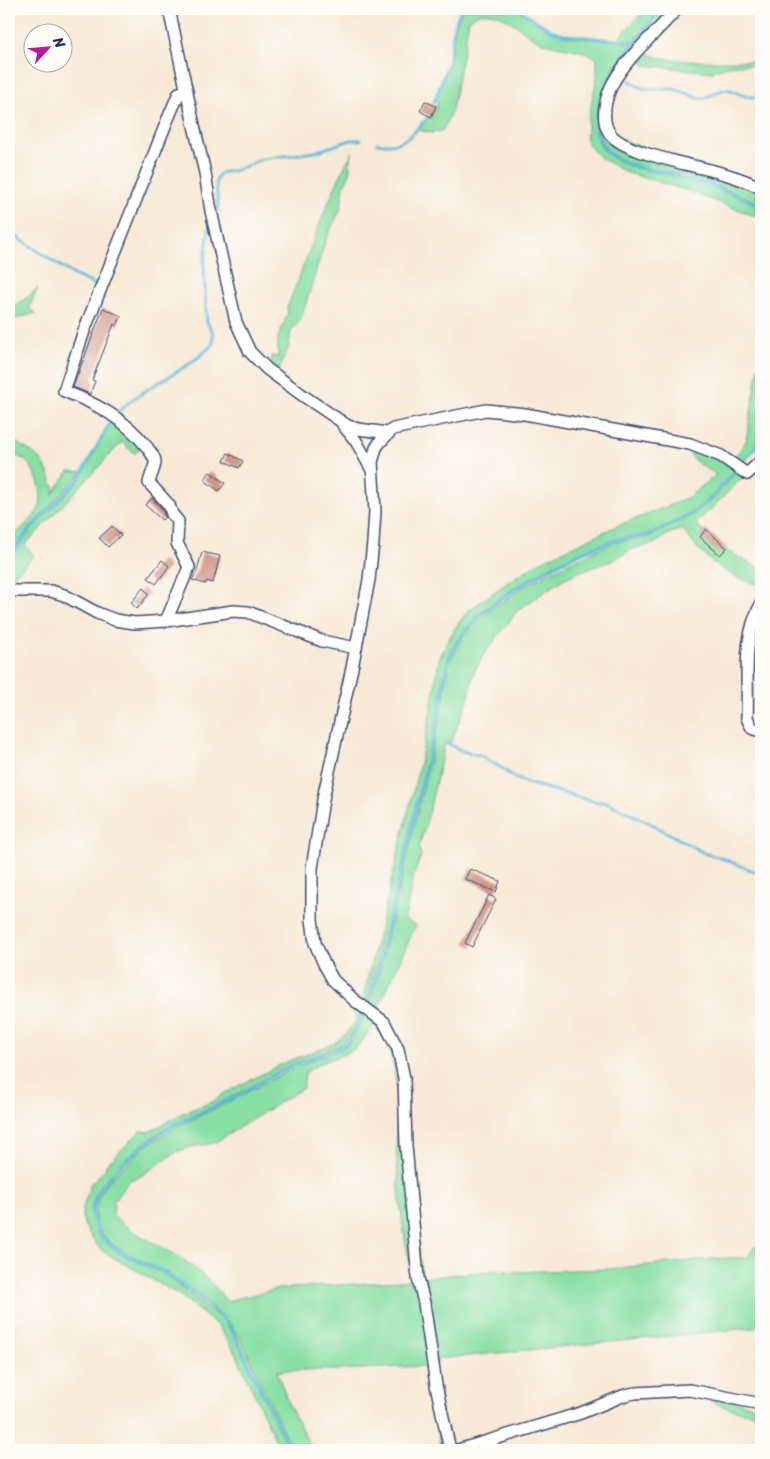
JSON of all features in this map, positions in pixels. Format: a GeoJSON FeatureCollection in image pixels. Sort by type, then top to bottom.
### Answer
{"type":"FeatureCollection","features":[{"type":"Feature","properties":{"kind":"street"},"geometry":{"type":"LineString","coordinates":[[169,9],[205,173],[219,248],[236,322],[244,341],[250,352],[267,369],[348,426],[388,433]]}},
{"type":"Feature","properties":{"kind":"street"},"geometry":{"type":"LineString","coordinates":[[677,9],[632,57],[613,83],[605,106],[610,134],[616,140],[642,152],[704,168],[761,188]]}},
{"type":"Feature","properties":{"kind":"street"},"geometry":{"type":"LineString","coordinates":[[166,621],[189,568],[177,543],[178,521],[172,514],[169,505],[150,483],[150,474],[156,464],[154,457],[144,443],[122,420],[104,408],[64,391],[84,331],[167,121],[179,93],[187,92]]}},
{"type":"Feature","properties":{"kind":"street"},"geometry":{"type":"LineString","coordinates":[[450,1450],[436,1385],[424,1303],[418,1278],[406,1146],[402,1062],[389,1028],[339,987],[324,964],[315,943],[312,919],[312,868],[324,794],[369,580],[375,511],[372,462],[376,448],[393,429],[486,410],[525,414],[673,440],[707,449],[747,474],[761,461]]}},
{"type":"Feature","properties":{"kind":"street"},"geometry":{"type":"LineString","coordinates":[[339,420],[356,441],[373,471]]}},
{"type":"Feature","properties":{"kind":"street"},"geometry":{"type":"LineString","coordinates":[[9,592],[51,591],[64,595],[97,613],[115,620],[135,623],[166,621],[233,611],[248,612],[322,641],[356,648]]}},
{"type":"Feature","properties":{"kind":"street"},"geometry":{"type":"LineString","coordinates":[[761,604],[750,629],[747,646],[747,718],[752,728],[761,731]]}},
{"type":"Feature","properties":{"kind":"street"},"geometry":{"type":"LineString","coordinates":[[458,1450],[582,1412],[635,1393],[690,1390],[761,1404]]}},
{"type":"Feature","properties":{"kind":"green space"},"geometry":{"type":"Polygon","coordinates":[[[462,9],[517,9],[551,31],[567,36],[633,43],[607,82],[600,98],[595,130],[599,144],[609,155],[636,168],[696,181],[761,207],[761,218],[682,189],[625,172],[598,156],[586,140],[588,119],[597,78],[597,59],[587,53],[542,42],[504,17],[495,14],[477,14],[469,20],[452,110],[443,130],[433,133],[419,130],[427,117],[431,118],[438,104],[435,102],[450,61],[455,28],[462,9]]]}},
{"type":"Feature","properties":{"kind":"green space"},"geometry":{"type":"Polygon","coordinates":[[[646,9],[659,9],[635,41],[617,40],[646,9]]]}},
{"type":"Feature","properties":{"kind":"green space"},"geometry":{"type":"Polygon","coordinates":[[[662,9],[674,9],[611,82],[609,135],[761,191],[761,204],[697,179],[637,166],[611,153],[603,144],[599,132],[599,119],[605,91],[611,77],[624,56],[637,43],[662,9]]]}},
{"type":"Feature","properties":{"kind":"green space"},"geometry":{"type":"Polygon","coordinates":[[[643,49],[652,55],[665,58],[698,61],[761,62],[761,67],[749,65],[730,66],[713,72],[645,65],[636,57],[643,49]]]}},
{"type":"Feature","properties":{"kind":"green space"},"geometry":{"type":"Polygon","coordinates":[[[352,152],[341,208],[326,239],[301,319],[291,331],[289,346],[279,370],[273,364],[272,356],[278,357],[278,337],[288,313],[287,308],[326,210],[352,152]]]}},
{"type":"Feature","properties":{"kind":"green space"},"geometry":{"type":"Polygon","coordinates":[[[38,288],[29,308],[36,313],[12,320],[9,319],[9,305],[21,302],[38,288]]]}},
{"type":"Feature","properties":{"kind":"green space"},"geometry":{"type":"Polygon","coordinates":[[[761,353],[761,435],[755,449],[740,465],[733,460],[746,441],[761,353]]]}},
{"type":"Feature","properties":{"kind":"green space"},"geometry":{"type":"Polygon","coordinates":[[[114,417],[142,445],[135,454],[122,442],[25,545],[34,556],[9,580],[9,560],[32,529],[79,481],[114,417]]]}},
{"type":"Feature","properties":{"kind":"green space"},"geometry":{"type":"Polygon","coordinates":[[[9,431],[14,440],[38,457],[43,464],[55,489],[52,495],[69,471],[82,472],[29,528],[9,556],[11,544],[16,534],[37,512],[41,502],[40,490],[31,466],[22,458],[9,454],[9,431]]]}},
{"type":"Feature","properties":{"kind":"green space"},"geometry":{"type":"Polygon","coordinates":[[[690,446],[736,468],[703,504],[690,513],[656,530],[590,548],[567,558],[535,576],[507,593],[482,612],[467,627],[454,645],[446,666],[436,721],[367,1002],[362,1002],[420,763],[439,659],[450,637],[469,610],[541,561],[617,526],[690,496],[716,475],[694,460],[690,452],[690,446]]]}},
{"type":"Feature","properties":{"kind":"green space"},"geometry":{"type":"Polygon","coordinates":[[[736,473],[743,477],[696,524],[716,545],[761,569],[761,585],[735,577],[711,561],[698,549],[683,529],[668,534],[656,543],[632,549],[612,561],[563,579],[518,610],[482,657],[473,675],[469,697],[450,744],[445,742],[419,847],[421,856],[412,880],[405,920],[416,925],[378,1009],[370,1005],[440,718],[449,663],[463,637],[495,607],[525,586],[554,570],[615,542],[646,537],[691,516],[714,498],[736,473]]]}},
{"type":"Feature","properties":{"kind":"green space"},"geometry":{"type":"Polygon","coordinates":[[[344,998],[363,1013],[352,1033],[339,1046],[293,1064],[218,1104],[175,1123],[141,1145],[103,1182],[95,1196],[91,1209],[93,1222],[98,1234],[107,1244],[120,1254],[164,1274],[225,1322],[238,1342],[288,1450],[280,1450],[236,1354],[218,1326],[181,1296],[104,1252],[87,1230],[82,1211],[90,1184],[141,1130],[149,1132],[183,1113],[214,1101],[223,1094],[286,1062],[333,1044],[340,1039],[356,1020],[356,1014],[344,998]]]}},
{"type":"Feature","properties":{"kind":"green space"},"geometry":{"type":"Polygon","coordinates":[[[366,1015],[384,1029],[399,1063],[401,1114],[445,1450],[441,1450],[425,1366],[340,1370],[286,1370],[277,1372],[290,1407],[313,1450],[292,1450],[241,1340],[227,1320],[166,1272],[122,1251],[109,1242],[101,1232],[96,1221],[95,1209],[98,1198],[106,1184],[143,1148],[177,1126],[219,1107],[295,1067],[341,1049],[349,1043],[366,1015]],[[374,1026],[356,1048],[319,1064],[305,1073],[303,1088],[216,1142],[178,1151],[144,1174],[128,1181],[114,1201],[113,1215],[136,1233],[171,1252],[193,1267],[212,1284],[228,1303],[230,1300],[278,1289],[414,1280],[405,1238],[397,1166],[397,1092],[395,1074],[391,1056],[384,1040],[374,1026]]]}},
{"type":"Feature","properties":{"kind":"green space"},"geometry":{"type":"Polygon","coordinates":[[[754,1247],[761,1247],[761,1327],[438,1359],[436,1365],[421,1278],[500,1270],[513,1272],[607,1269],[748,1257],[754,1247]]]}},
{"type":"Feature","properties":{"kind":"green space"},"geometry":{"type":"Polygon","coordinates":[[[700,1395],[761,1407],[761,1414],[729,1408],[700,1395]]]}},
{"type":"Feature","properties":{"kind":"building"},"geometry":{"type":"Polygon","coordinates":[[[425,101],[436,106],[431,117],[420,111],[425,101]]]}},
{"type":"Feature","properties":{"kind":"building"},"geometry":{"type":"Polygon","coordinates":[[[103,308],[121,316],[117,326],[114,324],[92,380],[95,381],[90,394],[73,387],[103,308]]]}},
{"type":"Feature","properties":{"kind":"building"},"geometry":{"type":"Polygon","coordinates":[[[228,453],[243,461],[239,468],[224,461],[228,453]]]}},
{"type":"Feature","properties":{"kind":"building"},"geometry":{"type":"Polygon","coordinates":[[[210,472],[225,483],[219,491],[204,480],[210,472]]]}},
{"type":"Feature","properties":{"kind":"building"},"geometry":{"type":"Polygon","coordinates":[[[152,498],[162,509],[165,517],[162,520],[145,505],[152,498]]]}},
{"type":"Feature","properties":{"kind":"building"},"geometry":{"type":"Polygon","coordinates":[[[112,526],[121,535],[108,547],[99,538],[112,526]]]}},
{"type":"Feature","properties":{"kind":"building"},"geometry":{"type":"Polygon","coordinates":[[[706,529],[727,548],[720,555],[700,537],[706,529]]]}},
{"type":"Feature","properties":{"kind":"building"},"geometry":{"type":"Polygon","coordinates":[[[202,552],[220,556],[213,583],[207,581],[205,584],[192,580],[197,571],[202,552]]]}},
{"type":"Feature","properties":{"kind":"building"},"geometry":{"type":"Polygon","coordinates":[[[162,560],[169,566],[156,584],[148,578],[162,560]]]}},
{"type":"Feature","properties":{"kind":"building"},"geometry":{"type":"Polygon","coordinates":[[[143,588],[149,594],[137,609],[131,603],[143,588]]]}},
{"type":"Feature","properties":{"kind":"building"},"geometry":{"type":"Polygon","coordinates":[[[470,869],[500,881],[496,892],[465,879],[470,869]]]}},
{"type":"Feature","properties":{"kind":"building"},"geometry":{"type":"Polygon","coordinates":[[[489,895],[496,899],[472,947],[465,943],[489,895]]]}},
{"type":"Feature","properties":{"kind":"waterway"},"geometry":{"type":"LineString","coordinates":[[434,102],[449,61],[454,27],[461,9]]}},
{"type":"Feature","properties":{"kind":"waterway"},"geometry":{"type":"LineString","coordinates":[[518,9],[551,30],[567,35],[635,42]]}},
{"type":"Feature","properties":{"kind":"waterway"},"geometry":{"type":"LineString","coordinates":[[608,81],[623,56],[660,9]]}},
{"type":"Feature","properties":{"kind":"waterway"},"geometry":{"type":"LineString","coordinates":[[630,81],[644,89],[673,89],[697,98],[705,98],[728,89],[745,96],[761,98]]}},
{"type":"Feature","properties":{"kind":"waterway"},"geometry":{"type":"LineString","coordinates":[[600,103],[597,123],[598,138],[606,150],[622,162],[717,187],[761,206]]}},
{"type":"Feature","properties":{"kind":"waterway"},"geometry":{"type":"LineString","coordinates":[[377,143],[398,143],[414,133],[424,121]]}},
{"type":"Feature","properties":{"kind":"waterway"},"geometry":{"type":"LineString","coordinates":[[216,216],[218,207],[216,182],[221,173],[237,170],[262,159],[315,152],[351,140],[361,140]]}},
{"type":"Feature","properties":{"kind":"waterway"},"geometry":{"type":"LineString","coordinates":[[117,413],[140,394],[190,363],[213,344],[213,333],[207,322],[204,265],[209,229]]}},
{"type":"Feature","properties":{"kind":"waterway"},"geometry":{"type":"LineString","coordinates":[[9,232],[74,275],[95,285],[99,281]]}},
{"type":"Feature","properties":{"kind":"waterway"},"geometry":{"type":"LineString","coordinates":[[9,558],[31,528],[78,480],[112,419]]}},
{"type":"Feature","properties":{"kind":"waterway"},"geometry":{"type":"LineString","coordinates":[[740,465],[755,449],[761,437]]}},
{"type":"Feature","properties":{"kind":"waterway"},"geometry":{"type":"LineString","coordinates":[[290,1450],[233,1331],[211,1307],[184,1286],[166,1274],[120,1252],[110,1245],[96,1226],[93,1213],[95,1201],[112,1175],[138,1150],[165,1130],[223,1103],[295,1064],[336,1050],[347,1042],[356,1029],[372,993],[384,950],[450,657],[461,637],[473,623],[509,594],[554,567],[596,547],[614,541],[642,536],[669,526],[698,510],[736,470]]}},
{"type":"Feature","properties":{"kind":"waterway"},"geometry":{"type":"LineString","coordinates":[[446,743],[465,752],[483,756],[515,778],[527,783],[596,802],[606,802],[648,822],[706,854],[761,874]]}}]}
